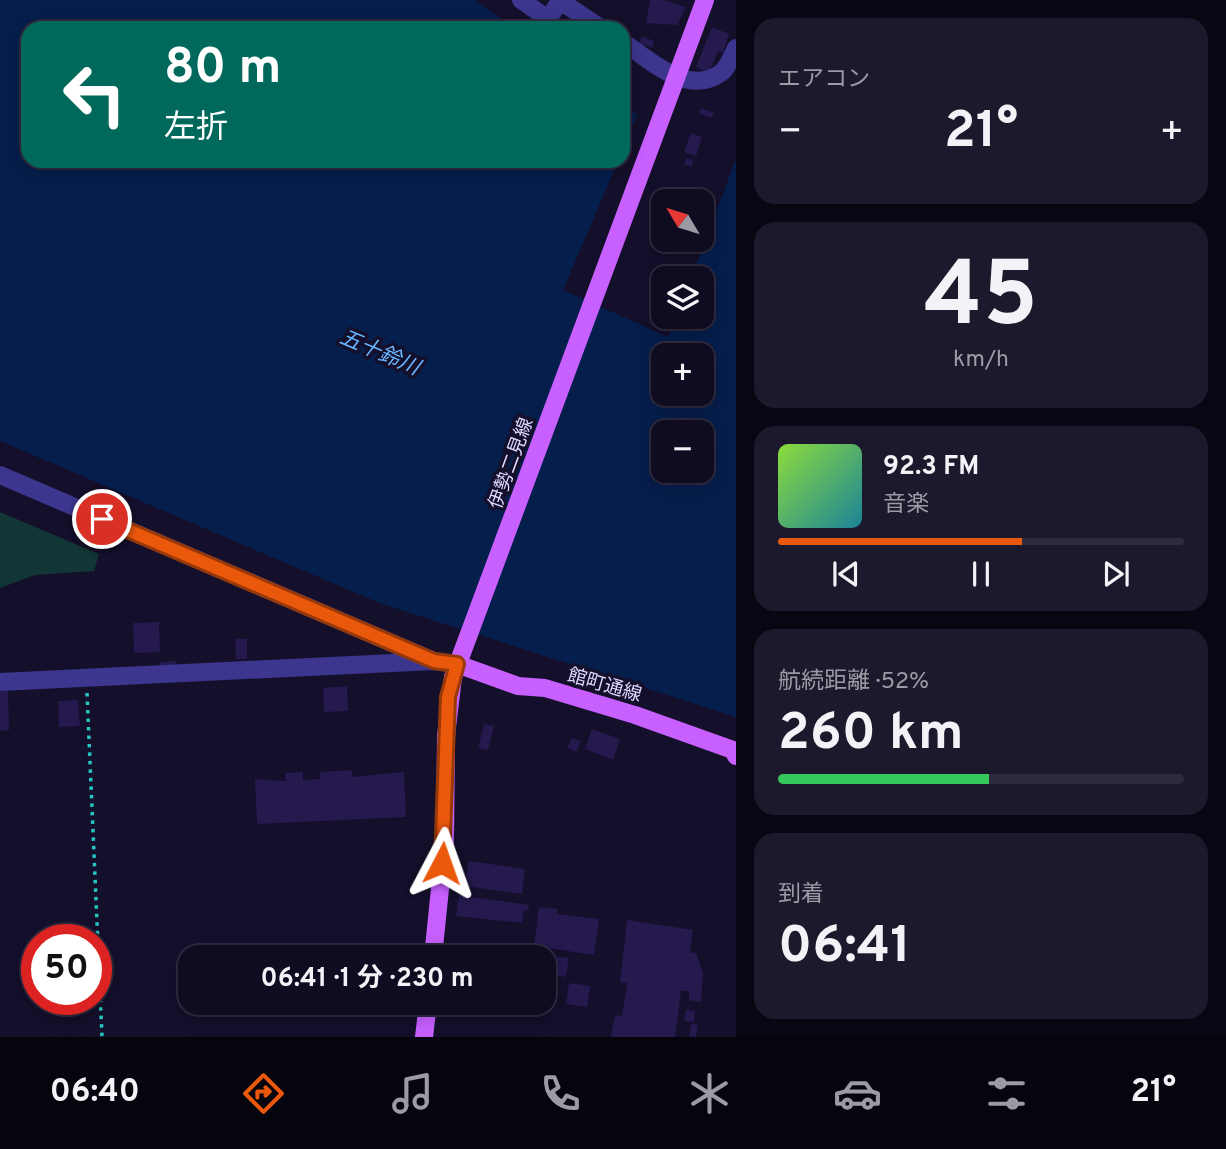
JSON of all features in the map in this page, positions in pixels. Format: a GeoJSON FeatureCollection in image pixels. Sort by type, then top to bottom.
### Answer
{"type":"FeatureCollection","features":[{"type":"Feature","properties":{"kind":"main road","name":"伊勢二見線"},"geometry":{"type":"LineString","coordinates":[[434,945],[445,840],[448,697],[457,664],[705,0]]}},
{"type":"Feature","properties":{"kind":"main road","name":"館町通線"},"geometry":{"type":"LineString","coordinates":[[457,664],[518,686],[545,688],[635,715],[735,752]]}},
{"type":"Feature","properties":{"kind":"main road"},"geometry":{"type":"LineString","coordinates":[[424,1037],[427,1015]]}},
{"type":"Feature","properties":{"kind":"street"},"geometry":{"type":"LineString","coordinates":[[521,0],[548,19],[560,0],[591,21]]}},
{"type":"Feature","properties":{"kind":"street"},"geometry":{"type":"LineString","coordinates":[[630,47],[676,78],[703,82],[723,71],[736,48]]}},
{"type":"Feature","properties":{"kind":"street"},"geometry":{"type":"LineString","coordinates":[[0,475],[434,661]]}},
{"type":"Feature","properties":{"kind":"street"},"geometry":{"type":"LineString","coordinates":[[0,682],[434,661],[457,664]]}},
{"type":"Feature","properties":{"kind":"path"},"geometry":{"type":"LineString","coordinates":[[86,678],[102,1037]]}},
{"type":"Feature","properties":{"kind":"green space"},"geometry":{"type":"Polygon","coordinates":[[[0,512],[99,554],[94,571],[35,575],[0,588],[0,512]]]}},
{"type":"Feature","properties":{"kind":"water","name":"五十鈴川"},"geometry":{"type":"Polygon","coordinates":[[[0,0],[475,0],[504,21],[21,21],[21,168],[615,168],[563,290],[668,337],[672,329],[714,329],[714,266],[696,266],[701,252],[714,252],[714,217],[736,159],[736,717],[382,604],[0,441],[0,0]]]}},
{"type":"Feature","properties":{"kind":"water"},"geometry":{"type":"Polygon","coordinates":[[[630,110],[637,115],[630,132],[630,110]]]}},
{"type":"Feature","properties":{"kind":"building"},"geometry":{"type":"Polygon","coordinates":[[[650,0],[664,0],[686,7],[677,25],[646,23],[650,0]]]}},
{"type":"Feature","properties":{"kind":"building"},"geometry":{"type":"Polygon","coordinates":[[[712,27],[729,34],[723,53],[718,51],[709,73],[696,67],[712,27]]]}},
{"type":"Feature","properties":{"kind":"building"},"geometry":{"type":"Polygon","coordinates":[[[642,36],[654,41],[652,48],[639,43],[642,36]]]}},
{"type":"Feature","properties":{"kind":"building"},"geometry":{"type":"Polygon","coordinates":[[[701,108],[714,113],[711,118],[698,113],[701,108]]]}},
{"type":"Feature","properties":{"kind":"building"},"geometry":{"type":"Polygon","coordinates":[[[691,133],[702,137],[696,156],[684,152],[691,133]]]}},
{"type":"Feature","properties":{"kind":"building"},"geometry":{"type":"Polygon","coordinates":[[[687,158],[694,161],[691,167],[684,164],[687,158]]]}},
{"type":"Feature","properties":{"kind":"building"},"geometry":{"type":"Polygon","coordinates":[[[159,622],[160,652],[134,653],[133,623],[159,622]]]}},
{"type":"Feature","properties":{"kind":"building"},"geometry":{"type":"Polygon","coordinates":[[[235,639],[247,639],[247,659],[236,659],[235,639]]]}},
{"type":"Feature","properties":{"kind":"building"},"geometry":{"type":"Polygon","coordinates":[[[176,661],[177,669],[160,669],[160,662],[176,661]]]}},
{"type":"Feature","properties":{"kind":"building"},"geometry":{"type":"Polygon","coordinates":[[[347,686],[348,711],[324,712],[323,688],[347,686]]]}},
{"type":"Feature","properties":{"kind":"building"},"geometry":{"type":"Polygon","coordinates":[[[0,691],[8,691],[9,730],[0,731],[0,691]]]}},
{"type":"Feature","properties":{"kind":"building"},"geometry":{"type":"Polygon","coordinates":[[[78,700],[80,726],[59,727],[58,701],[78,700]]]}},
{"type":"Feature","properties":{"kind":"building"},"geometry":{"type":"Polygon","coordinates":[[[484,724],[494,726],[488,750],[478,748],[484,724]]]}},
{"type":"Feature","properties":{"kind":"building"},"geometry":{"type":"Polygon","coordinates":[[[592,729],[620,739],[613,760],[585,749],[592,729]]]}},
{"type":"Feature","properties":{"kind":"building"},"geometry":{"type":"Polygon","coordinates":[[[572,738],[581,741],[576,752],[567,748],[572,738]]]}},
{"type":"Feature","properties":{"kind":"building"},"geometry":{"type":"Polygon","coordinates":[[[352,770],[352,777],[404,772],[406,817],[257,824],[255,779],[286,781],[285,773],[303,772],[303,780],[320,779],[320,772],[352,770]]]}},
{"type":"Feature","properties":{"kind":"building"},"geometry":{"type":"Polygon","coordinates":[[[469,861],[525,869],[522,894],[464,886],[469,861]]]}},
{"type":"Feature","properties":{"kind":"building"},"geometry":{"type":"Polygon","coordinates":[[[459,895],[529,905],[528,911],[524,910],[522,923],[456,916],[459,895]]]}},
{"type":"Feature","properties":{"kind":"building"},"geometry":{"type":"Polygon","coordinates":[[[539,907],[558,909],[557,914],[599,919],[594,955],[556,949],[556,945],[534,945],[539,907]]]}},
{"type":"Feature","properties":{"kind":"building"},"geometry":{"type":"Polygon","coordinates":[[[627,920],[693,930],[690,952],[696,953],[703,973],[701,1002],[689,1000],[689,991],[681,991],[675,1037],[611,1037],[615,1015],[622,1016],[627,983],[620,982],[627,920]]]}},
{"type":"Feature","properties":{"kind":"building"},"geometry":{"type":"Polygon","coordinates":[[[556,956],[569,958],[566,977],[556,976],[556,956]]]}},
{"type":"Feature","properties":{"kind":"building"},"geometry":{"type":"Polygon","coordinates":[[[569,983],[590,986],[587,1007],[566,1004],[569,983]]]}},
{"type":"Feature","properties":{"kind":"building"},"geometry":{"type":"Polygon","coordinates":[[[686,1010],[695,1011],[694,1022],[684,1021],[686,1010]]]}},
{"type":"Feature","properties":{"kind":"building"},"geometry":{"type":"Polygon","coordinates":[[[691,1024],[698,1025],[696,1037],[689,1037],[691,1024]]]}},
{"type":"Feature","properties":{"kind":"route"},"geometry":{"type":"LineString","coordinates":[[102,519],[434,661],[457,664],[448,697],[445,840],[442,863]]}}]}
